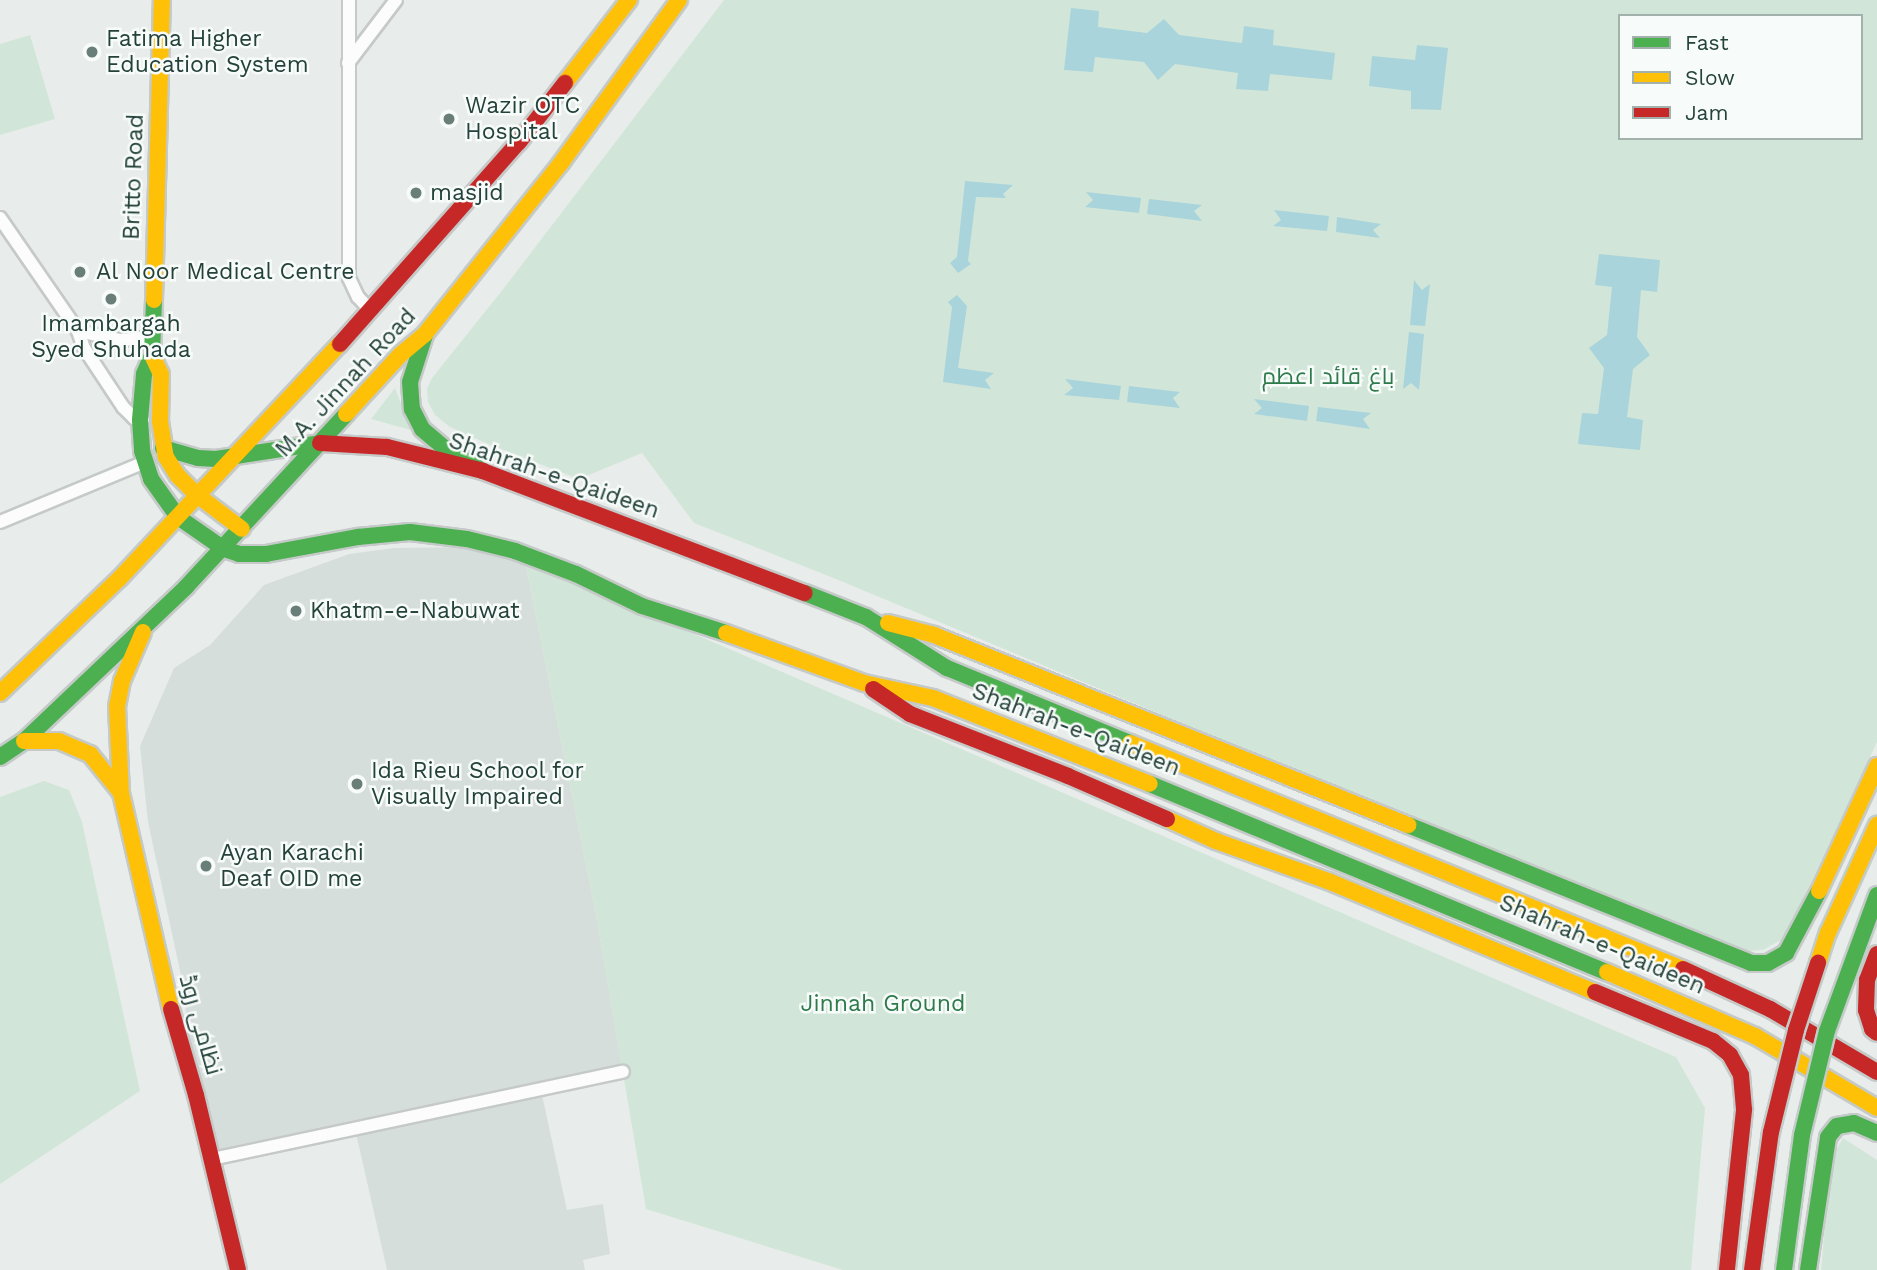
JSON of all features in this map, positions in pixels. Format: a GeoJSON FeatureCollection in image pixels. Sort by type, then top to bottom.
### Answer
{"type":"FeatureCollection","features":[{"type":"Feature","properties":{"kind":"main road","name":"Britto Road"},"geometry":{"type":"LineString","coordinates":[[162,0],[152,355],[144,374],[141,420],[145,462],[151,479],[178,517],[224,549]]}},
{"type":"Feature","properties":{"kind":"main road","name":"M.A. Jinnah Road"},"geometry":{"type":"LineString","coordinates":[[0,693],[119,579],[371,311],[519,142],[629,0]]}},
{"type":"Feature","properties":{"kind":"main road","name":"M.A. Jinnah Road"},"geometry":{"type":"LineString","coordinates":[[0,757],[24,741],[224,549],[400,355],[425,334],[561,163],[680,0]]}},
{"type":"Feature","properties":{"kind":"main road"},"geometry":{"type":"LineString","coordinates":[[425,334],[410,383],[412,409],[422,429],[445,448],[483,471]]}},
{"type":"Feature","properties":{"kind":"main road","name":"Britto Road"},"geometry":{"type":"LineString","coordinates":[[152,355],[161,374],[160,421],[163,448],[172,467],[197,495],[242,529]]}},
{"type":"Feature","properties":{"kind":"main road","name":"Shahrah-e-Qaideen"},"geometry":{"type":"LineString","coordinates":[[163,448],[198,458],[232,458],[320,443],[387,447],[483,471],[644,530],[866,617],[947,668],[1656,957],[1770,1009],[1877,1072]]}},
{"type":"Feature","properties":{"kind":"main road","name":"Shahrah-e-Qaideen"},"geometry":{"type":"LineString","coordinates":[[224,549],[239,554],[267,554],[384,533],[435,533],[467,538],[514,551],[576,574],[642,606],[806,660],[864,683],[933,698],[1230,815],[1688,1005],[1755,1036],[1877,1108]]}},
{"type":"Feature","properties":{"kind":"main road"},"geometry":{"type":"LineString","coordinates":[[866,617],[934,635],[1751,963],[1768,963],[1786,953],[1799,933],[1877,766]]}},
{"type":"Feature","properties":{"kind":"main road","name":"نظامی روڈ"},"geometry":{"type":"LineString","coordinates":[[146,625],[118,694],[116,719],[121,793],[165,988],[212,1159],[238,1270]]}},
{"type":"Feature","properties":{"kind":"main road"},"geometry":{"type":"LineString","coordinates":[[933,698],[947,668]]}},
{"type":"Feature","properties":{"kind":"main road"},"geometry":{"type":"LineString","coordinates":[[864,683],[910,714],[1068,776],[1216,841],[1367,896],[1713,1041],[1730,1055],[1741,1075],[1744,1110],[1727,1270]]}},
{"type":"Feature","properties":{"kind":"main road","name":"نظامی روڈ"},"geometry":{"type":"LineString","coordinates":[[24,741],[59,741],[90,754],[121,793]]}},
{"type":"Feature","properties":{"kind":"main road"},"geometry":{"type":"LineString","coordinates":[[1752,1270],[1771,1132],[1796,1030],[1828,933],[1877,825]]}},
{"type":"Feature","properties":{"kind":"main road"},"geometry":{"type":"LineString","coordinates":[[1784,1270],[1802,1135],[1827,1031],[1877,895]]}},
{"type":"Feature","properties":{"kind":"main road"},"geometry":{"type":"LineString","coordinates":[[1877,954],[1867,980],[1866,1010],[1872,1029],[1877,1034]]}},
{"type":"Feature","properties":{"kind":"main road"},"geometry":{"type":"LineString","coordinates":[[1808,1270],[1828,1137],[1837,1126],[1854,1124],[1877,1133]]}},
{"type":"Feature","properties":{"kind":"street"},"geometry":{"type":"LineString","coordinates":[[349,0],[349,278],[358,297],[371,311]]}},
{"type":"Feature","properties":{"kind":"street"},"geometry":{"type":"LineString","coordinates":[[348,63],[396,0]]}},
{"type":"Feature","properties":{"kind":"street"},"geometry":{"type":"LineString","coordinates":[[0,218],[78,331],[84,348],[122,407],[141,420],[160,421]]}},
{"type":"Feature","properties":{"kind":"street"},"geometry":{"type":"LineString","coordinates":[[78,331],[120,340],[152,337]]}},
{"type":"Feature","properties":{"kind":"street"},"geometry":{"type":"LineString","coordinates":[[0,522],[145,462]]}},
{"type":"Feature","properties":{"kind":"street"},"geometry":{"type":"LineString","coordinates":[[212,1159],[623,1072]]}},
{"type":"Feature","properties":{"kind":"shaded area"},"geometry":{"type":"Polygon","coordinates":[[[463,547],[525,561],[596,914],[623,1072],[541,1090],[567,1210],[603,1204],[610,1254],[583,1260],[585,1270],[387,1270],[355,1129],[212,1159],[196,1095],[182,980],[148,822],[140,746],[174,668],[210,645],[264,585],[349,554],[394,548],[463,547]]]}},
{"type":"Feature","properties":{"kind":"green space","name":"باغ قائد اعظم"},"geometry":{"type":"Polygon","coordinates":[[[724,0],[1877,0],[1877,742],[1793,920],[1781,940],[1763,950],[1746,951],[1251,752],[836,579],[694,523],[642,453],[579,479],[488,444],[450,427],[435,415],[428,402],[427,389],[432,378],[724,0]]]}},
{"type":"Feature","properties":{"kind":"green space"},"geometry":{"type":"Polygon","coordinates":[[[30,35],[55,119],[0,135],[0,44],[30,35]]]}},
{"type":"Feature","properties":{"kind":"green space"},"geometry":{"type":"Polygon","coordinates":[[[395,388],[411,430],[371,419],[395,388]]]}},
{"type":"Feature","properties":{"kind":"green space","name":"Jinnah Ground"},"geometry":{"type":"Polygon","coordinates":[[[525,561],[1676,1057],[1705,1108],[1691,1270],[843,1270],[646,1209],[596,914],[525,561]]]}},
{"type":"Feature","properties":{"kind":"green space"},"geometry":{"type":"Polygon","coordinates":[[[44,781],[69,790],[82,822],[140,1091],[0,1184],[0,797],[44,781]]]}},
{"type":"Feature","properties":{"kind":"green space"},"geometry":{"type":"Polygon","coordinates":[[[1843,1138],[1877,1160],[1877,1270],[1821,1270],[1831,1159],[1843,1138]]]}},
{"type":"Feature","properties":{"kind":"water"},"geometry":{"type":"Polygon","coordinates":[[[1071,8],[1099,11],[1098,27],[1147,33],[1164,19],[1179,35],[1242,43],[1244,26],[1274,30],[1273,45],[1335,53],[1332,80],[1270,74],[1268,91],[1236,89],[1238,73],[1175,64],[1158,80],[1144,62],[1095,57],[1093,72],[1064,70],[1071,8]]]}},
{"type":"Feature","properties":{"kind":"water"},"geometry":{"type":"Polygon","coordinates":[[[1417,45],[1448,48],[1441,110],[1411,109],[1411,91],[1369,86],[1372,56],[1415,60],[1417,45]]]}},
{"type":"Feature","properties":{"kind":"water"},"geometry":{"type":"Polygon","coordinates":[[[965,181],[1013,185],[1003,194],[1006,198],[976,197],[968,261],[971,264],[958,273],[950,263],[957,257],[965,181]]]}},
{"type":"Feature","properties":{"kind":"water"},"geometry":{"type":"Polygon","coordinates":[[[1086,192],[1141,198],[1139,213],[1085,207],[1093,200],[1086,192]]]}},
{"type":"Feature","properties":{"kind":"water"},"geometry":{"type":"Polygon","coordinates":[[[1149,199],[1202,205],[1194,211],[1202,221],[1147,214],[1149,199]]]}},
{"type":"Feature","properties":{"kind":"water"},"geometry":{"type":"Polygon","coordinates":[[[1274,210],[1329,216],[1327,231],[1273,226],[1281,220],[1274,210]]]}},
{"type":"Feature","properties":{"kind":"water"},"geometry":{"type":"Polygon","coordinates":[[[1337,217],[1381,224],[1373,230],[1380,238],[1336,232],[1337,217]]]}},
{"type":"Feature","properties":{"kind":"water"},"geometry":{"type":"Polygon","coordinates":[[[1599,254],[1660,260],[1657,292],[1641,290],[1637,337],[1650,355],[1633,369],[1627,417],[1643,420],[1640,450],[1578,444],[1582,413],[1598,414],[1604,368],[1589,348],[1607,335],[1612,287],[1595,285],[1599,254]]]}},
{"type":"Feature","properties":{"kind":"water"},"geometry":{"type":"Polygon","coordinates":[[[1414,280],[1422,290],[1430,284],[1425,326],[1410,325],[1414,280]]]}},
{"type":"Feature","properties":{"kind":"water"},"geometry":{"type":"Polygon","coordinates":[[[957,295],[967,306],[958,368],[994,373],[985,380],[991,389],[943,382],[952,307],[948,302],[957,295]]]}},
{"type":"Feature","properties":{"kind":"water"},"geometry":{"type":"Polygon","coordinates":[[[1409,332],[1424,334],[1419,390],[1411,383],[1403,389],[1409,332]]]}},
{"type":"Feature","properties":{"kind":"water"},"geometry":{"type":"Polygon","coordinates":[[[1065,379],[1121,386],[1119,400],[1064,395],[1073,388],[1065,379]]]}},
{"type":"Feature","properties":{"kind":"water"},"geometry":{"type":"Polygon","coordinates":[[[1129,386],[1180,392],[1173,398],[1180,408],[1127,402],[1129,386]]]}},
{"type":"Feature","properties":{"kind":"water"},"geometry":{"type":"Polygon","coordinates":[[[1254,399],[1309,406],[1307,421],[1254,414],[1262,408],[1254,399]]]}},
{"type":"Feature","properties":{"kind":"water"},"geometry":{"type":"Polygon","coordinates":[[[1318,407],[1371,413],[1363,419],[1370,429],[1316,421],[1318,407]]]}},
{"type":"Feature","properties":{"kind":"traffic: fast"},"geometry":{"type":"LineString","coordinates":[[154,300],[152,355],[144,374],[140,420],[142,451],[151,479],[178,517],[224,549]]}},
{"type":"Feature","properties":{"kind":"traffic: fast"},"geometry":{"type":"LineString","coordinates":[[425,335],[410,382],[412,409],[422,429],[445,448],[483,471]]}},
{"type":"Feature","properties":{"kind":"traffic: fast"},"geometry":{"type":"LineString","coordinates":[[0,757],[24,741],[186,587],[346,414]]}},
{"type":"Feature","properties":{"kind":"traffic: fast"},"geometry":{"type":"LineString","coordinates":[[163,448],[198,458],[216,459],[320,443]]}},
{"type":"Feature","properties":{"kind":"traffic: fast"},"geometry":{"type":"LineString","coordinates":[[224,549],[239,554],[266,554],[358,537],[410,532],[467,539],[515,551],[576,574],[642,606],[726,633]]}},
{"type":"Feature","properties":{"kind":"traffic: fast"},"geometry":{"type":"LineString","coordinates":[[805,593],[866,617],[947,668],[1130,743]]}},
{"type":"Feature","properties":{"kind":"traffic: fast"},"geometry":{"type":"LineString","coordinates":[[1150,784],[1607,972]]}},
{"type":"Feature","properties":{"kind":"traffic: fast"},"geometry":{"type":"LineString","coordinates":[[1408,825],[1751,963],[1768,963],[1786,953],[1819,891]]}},
{"type":"Feature","properties":{"kind":"traffic: fast"},"geometry":{"type":"LineString","coordinates":[[1784,1270],[1802,1135],[1827,1031],[1877,895]]}},
{"type":"Feature","properties":{"kind":"traffic: fast"},"geometry":{"type":"LineString","coordinates":[[1808,1270],[1828,1137],[1837,1126],[1854,1123],[1877,1133]]}},
{"type":"Feature","properties":{"kind":"traffic: slow"},"geometry":{"type":"LineString","coordinates":[[154,300],[162,0]]}},
{"type":"Feature","properties":{"kind":"traffic: slow"},"geometry":{"type":"LineString","coordinates":[[565,83],[629,0]]}},
{"type":"Feature","properties":{"kind":"traffic: slow"},"geometry":{"type":"LineString","coordinates":[[346,414],[400,355],[425,334],[561,163],[679,0]]}},
{"type":"Feature","properties":{"kind":"traffic: slow"},"geometry":{"type":"LineString","coordinates":[[0,693],[119,579],[340,344]]}},
{"type":"Feature","properties":{"kind":"traffic: slow"},"geometry":{"type":"LineString","coordinates":[[152,355],[161,374],[160,421],[166,457],[178,476],[197,495],[242,529]]}},
{"type":"Feature","properties":{"kind":"traffic: slow"},"geometry":{"type":"LineString","coordinates":[[888,623],[934,635],[1408,825]]}},
{"type":"Feature","properties":{"kind":"traffic: slow"},"geometry":{"type":"LineString","coordinates":[[143,632],[122,681],[117,706],[121,793],[171,1009]]}},
{"type":"Feature","properties":{"kind":"traffic: slow"},"geometry":{"type":"LineString","coordinates":[[726,633],[864,683],[933,698],[1150,784]]}},
{"type":"Feature","properties":{"kind":"traffic: slow"},"geometry":{"type":"LineString","coordinates":[[24,741],[59,741],[90,754],[121,793]]}},
{"type":"Feature","properties":{"kind":"traffic: slow"},"geometry":{"type":"LineString","coordinates":[[1130,743],[1683,969]]}},
{"type":"Feature","properties":{"kind":"traffic: slow"},"geometry":{"type":"LineString","coordinates":[[1819,891],[1877,766]]}},
{"type":"Feature","properties":{"kind":"traffic: slow"},"geometry":{"type":"LineString","coordinates":[[1167,819],[1216,841],[1328,881],[1595,992]]}},
{"type":"Feature","properties":{"kind":"traffic: slow"},"geometry":{"type":"LineString","coordinates":[[1818,963],[1828,933],[1877,825]]}},
{"type":"Feature","properties":{"kind":"traffic: slow"},"geometry":{"type":"LineString","coordinates":[[1607,972],[1755,1036],[1877,1108]]}},
{"type":"Feature","properties":{"kind":"traffic: jam"},"geometry":{"type":"LineString","coordinates":[[340,344],[519,142],[565,83]]}},
{"type":"Feature","properties":{"kind":"traffic: jam"},"geometry":{"type":"LineString","coordinates":[[320,443],[387,447],[483,471],[805,593]]}},
{"type":"Feature","properties":{"kind":"traffic: jam"},"geometry":{"type":"LineString","coordinates":[[873,689],[910,714],[1068,776],[1167,819]]}},
{"type":"Feature","properties":{"kind":"traffic: jam"},"geometry":{"type":"LineString","coordinates":[[1877,954],[1867,980],[1866,1010],[1872,1029],[1877,1033]]}},
{"type":"Feature","properties":{"kind":"traffic: jam"},"geometry":{"type":"LineString","coordinates":[[1752,1270],[1771,1132],[1796,1030],[1818,963]]}},
{"type":"Feature","properties":{"kind":"traffic: jam"},"geometry":{"type":"LineString","coordinates":[[1683,969],[1770,1009],[1877,1072]]}},
{"type":"Feature","properties":{"kind":"traffic: jam"},"geometry":{"type":"LineString","coordinates":[[1595,992],[1713,1041],[1730,1055],[1741,1075],[1744,1110],[1727,1270]]}},
{"type":"Feature","properties":{"kind":"traffic: jam"},"geometry":{"type":"LineString","coordinates":[[171,1009],[196,1095],[238,1270]]}},
{"type":"Feature","properties":{"kind":"place","name":"Fatima Higher Education System"},"geometry":{"type":"Point","coordinates":[92,52]}},
{"type":"Feature","properties":{"kind":"place","name":"Wazir OTC Hospital"},"geometry":{"type":"Point","coordinates":[449,119]}},
{"type":"Feature","properties":{"kind":"place","name":"masjid"},"geometry":{"type":"Point","coordinates":[416,193]}},
{"type":"Feature","properties":{"kind":"place","name":"Al Noor Medical Centre"},"geometry":{"type":"Point","coordinates":[80,272]}},
{"type":"Feature","properties":{"kind":"place","name":"Imambargah Syed Shuhada"},"geometry":{"type":"Point","coordinates":[111,299]}},
{"type":"Feature","properties":{"kind":"place","name":"Khatm-e-Nabuwat"},"geometry":{"type":"Point","coordinates":[296,611]}},
{"type":"Feature","properties":{"kind":"place","name":"Ida Rieu School for Visually Impaired"},"geometry":{"type":"Point","coordinates":[357,784]}},
{"type":"Feature","properties":{"kind":"place","name":"Ayan Karachi Deaf OID me"},"geometry":{"type":"Point","coordinates":[206,866]}}]}
